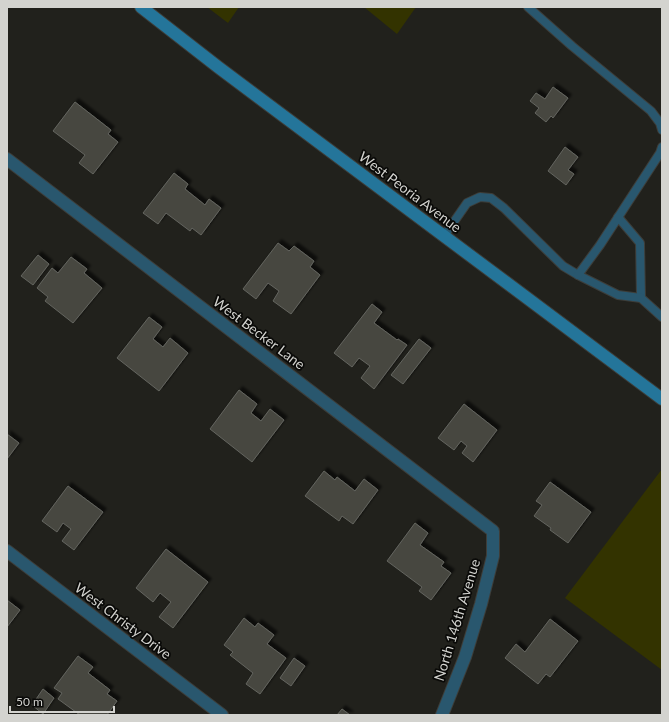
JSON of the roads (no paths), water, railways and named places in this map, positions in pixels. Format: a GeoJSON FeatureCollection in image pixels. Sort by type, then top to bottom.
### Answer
{"type":"FeatureCollection","features":[{"type":"Feature","properties":{"kind":"main road","name":"West Peoria Avenue"},"geometry":{"type":"LineString","coordinates":[[140,7],[662,399]]}},
{"type":"Feature","properties":{"kind":"street","name":"West Becker Lane"},"geometry":{"type":"LineString","coordinates":[[7,159],[494,531]]}},
{"type":"Feature","properties":{"kind":"street","name":"North 146th Avenue"},"geometry":{"type":"LineString","coordinates":[[442,715],[465,657],[481,604],[492,556],[494,531]]}},
{"type":"Feature","properties":{"kind":"street","name":"West Christy Drive"},"geometry":{"type":"LineString","coordinates":[[7,551],[222,715]]}},
{"type":"Feature","properties":{"kind":"lane"},"geometry":{"type":"LineString","coordinates":[[528,7],[572,46],[651,110],[660,123],[662,130]]}},
{"type":"Feature","properties":{"kind":"lane"},"geometry":{"type":"LineString","coordinates":[[578,275],[600,245],[660,153],[662,147]]}},
{"type":"Feature","properties":{"kind":"lane"},"geometry":{"type":"LineString","coordinates":[[444,236],[467,203],[480,197],[491,198],[504,208],[563,266],[618,295],[641,298],[662,317]]}},
{"type":"Feature","properties":{"kind":"lane"},"geometry":{"type":"LineString","coordinates":[[618,217],[640,243],[641,298]]}}]}
